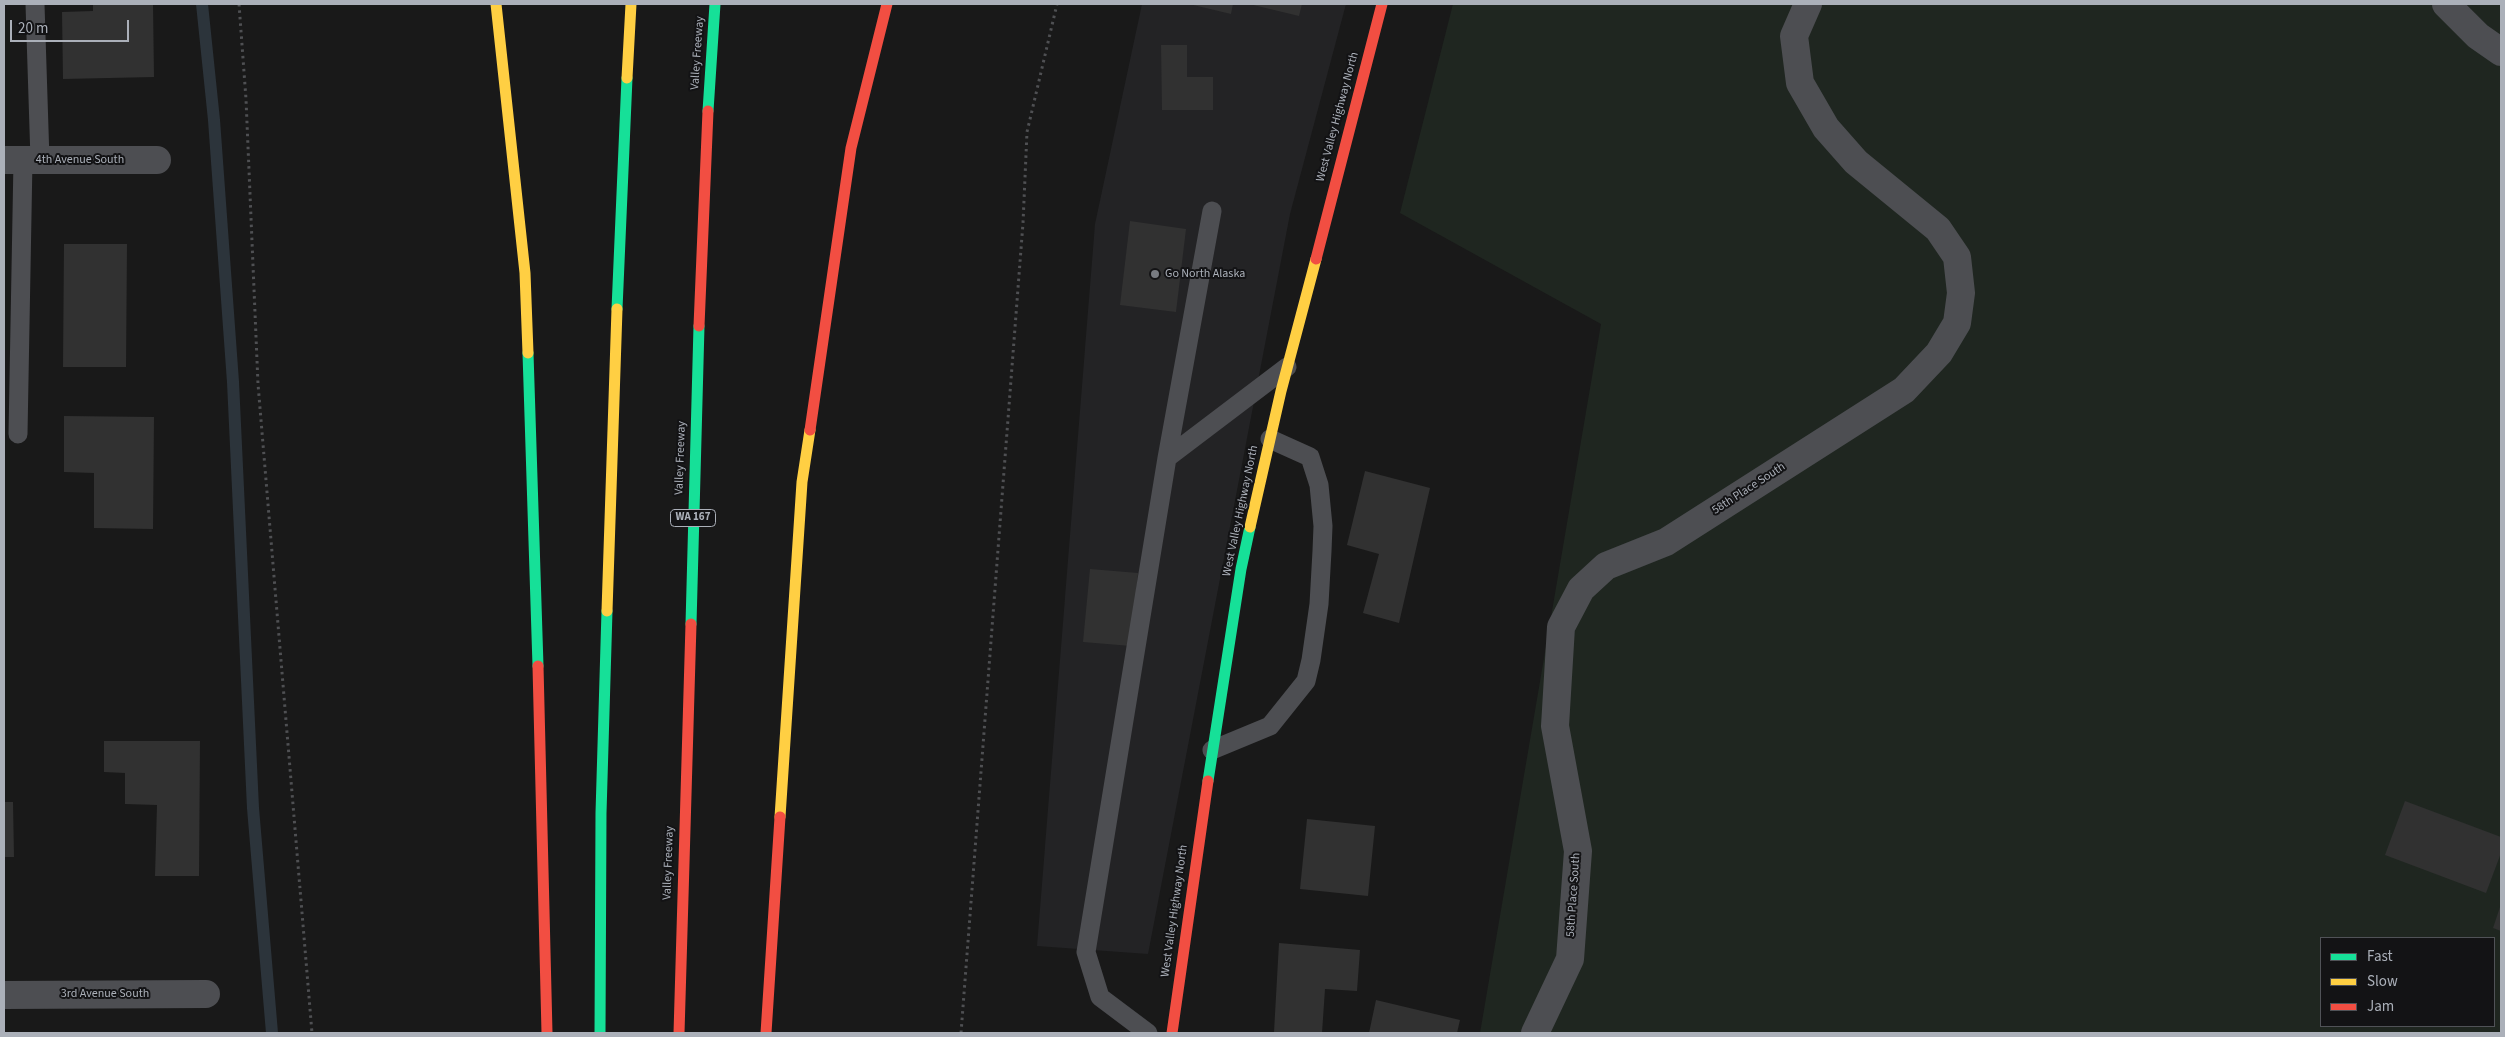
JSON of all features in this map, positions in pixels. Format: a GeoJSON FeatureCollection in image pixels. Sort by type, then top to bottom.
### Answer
{"type":"FeatureCollection","features":[{"type":"Feature","properties":{"kind":"main road"},"geometry":{"type":"LineString","coordinates":[[496,4],[525,273],[544,837],[547,1033]]}},
{"type":"Feature","properties":{"kind":"main road"},"geometry":{"type":"LineString","coordinates":[[600,1033],[601,813],[620,189],[631,4]]}},
{"type":"Feature","properties":{"kind":"main road","name":"Valley Freeway"},"geometry":{"type":"LineString","coordinates":[[679,1033],[704,170],[715,4]]}},
{"type":"Feature","properties":{"kind":"main road"},"geometry":{"type":"LineString","coordinates":[[766,1033],[802,482],[851,148],[888,4]]}},
{"type":"Feature","properties":{"kind":"main road","name":"West Valley Highway North"},"geometry":{"type":"LineString","coordinates":[[1172,1033],[1212,750],[1242,569],[1287,367],[1382,4]]}},
{"type":"Feature","properties":{"kind":"street","name":"58th Place South"},"geometry":{"type":"LineString","coordinates":[[1535,1033],[1570,959],[1578,851],[1555,726],[1561,626],[1580,589],[1606,566],[1666,542],[1904,390],[1939,353],[1958,323],[1961,293],[1956,257],[1938,228],[1856,162],[1826,128],[1800,83],[1794,36],[1808,4]]}},
{"type":"Feature","properties":{"kind":"street"},"geometry":{"type":"LineString","coordinates":[[2446,4],[2478,36],[2501,52]]}},
{"type":"Feature","properties":{"kind":"street","name":"4th Avenue South"},"geometry":{"type":"LineString","coordinates":[[22,160],[157,160]]}},
{"type":"Feature","properties":{"kind":"street","name":"3rd Avenue South"},"geometry":{"type":"LineString","coordinates":[[4,995],[206,994]]}},
{"type":"Feature","properties":{"kind":"lane"},"geometry":{"type":"LineString","coordinates":[[18,434],[22,160],[35,4]]}},
{"type":"Feature","properties":{"kind":"lane"},"geometry":{"type":"LineString","coordinates":[[1148,1033],[1100,997],[1086,952],[1166,458],[1212,211]]}},
{"type":"Feature","properties":{"kind":"lane"},"geometry":{"type":"LineString","coordinates":[[1166,458],[1287,367]]}},
{"type":"Feature","properties":{"kind":"lane"},"geometry":{"type":"LineString","coordinates":[[1212,750],[1270,726],[1306,681],[1312,660],[1319,604],[1322,551],[1323,526],[1319,485],[1310,457],[1270,439]]}},
{"type":"Feature","properties":{"kind":"path"},"geometry":{"type":"LineString","coordinates":[[238,4],[246,99],[258,384],[312,1033]]}},
{"type":"Feature","properties":{"kind":"path"},"geometry":{"type":"LineString","coordinates":[[961,1033],[977,847],[1020,262],[1027,132],[1057,4]]}},
{"type":"Feature","properties":{"kind":"shaded area"},"geometry":{"type":"Polygon","coordinates":[[[1142,4],[1346,4],[1290,214],[1148,954],[1037,946],[1095,224],[1142,4]]]}},
{"type":"Feature","properties":{"kind":"shaded area"},"geometry":{"type":"Polygon","coordinates":[[[1453,4],[2501,4],[2501,1033],[1480,1033],[1601,324],[1400,213],[1453,4]]]}},
{"type":"Feature","properties":{"kind":"building"},"geometry":{"type":"Polygon","coordinates":[[[93,4],[153,4],[154,77],[63,79],[62,12],[93,11],[93,4]]]}},
{"type":"Feature","properties":{"kind":"building"},"geometry":{"type":"Polygon","coordinates":[[[1189,4],[1233,4],[1231,14],[1189,4]]]}},
{"type":"Feature","properties":{"kind":"building"},"geometry":{"type":"Polygon","coordinates":[[[1249,4],[1302,4],[1299,16],[1249,4]]]}},
{"type":"Feature","properties":{"kind":"building"},"geometry":{"type":"Polygon","coordinates":[[[1161,45],[1187,45],[1187,77],[1213,77],[1213,110],[1162,110],[1161,45]]]}},
{"type":"Feature","properties":{"kind":"building"},"geometry":{"type":"Polygon","coordinates":[[[1130,221],[1186,229],[1176,312],[1120,305],[1130,221]]]}},
{"type":"Feature","properties":{"kind":"building"},"geometry":{"type":"Polygon","coordinates":[[[64,244],[127,244],[126,367],[63,367],[64,244]]]}},
{"type":"Feature","properties":{"kind":"building"},"geometry":{"type":"Polygon","coordinates":[[[64,416],[154,417],[153,529],[94,528],[94,473],[64,472],[64,416]]]}},
{"type":"Feature","properties":{"kind":"building"},"geometry":{"type":"Polygon","coordinates":[[[1365,471],[1430,488],[1399,623],[1363,613],[1379,554],[1347,545],[1365,471]]]}},
{"type":"Feature","properties":{"kind":"building"},"geometry":{"type":"Polygon","coordinates":[[[1090,569],[1138,573],[1131,646],[1083,642],[1090,569]]]}},
{"type":"Feature","properties":{"kind":"building"},"geometry":{"type":"Polygon","coordinates":[[[104,741],[200,741],[199,876],[155,876],[157,805],[125,804],[125,773],[104,772],[104,741]]]}},
{"type":"Feature","properties":{"kind":"building"},"geometry":{"type":"Polygon","coordinates":[[[2405,801],[2501,837],[2501,853],[2486,893],[2385,855],[2405,801]]]}},
{"type":"Feature","properties":{"kind":"building"},"geometry":{"type":"Polygon","coordinates":[[[4,802],[13,802],[14,857],[4,857],[4,802]]]}},
{"type":"Feature","properties":{"kind":"building"},"geometry":{"type":"Polygon","coordinates":[[[1307,819],[1375,826],[1368,896],[1300,889],[1307,819]]]}},
{"type":"Feature","properties":{"kind":"building"},"geometry":{"type":"Polygon","coordinates":[[[2501,904],[2501,931],[2493,928],[2501,904]]]}},
{"type":"Feature","properties":{"kind":"building"},"geometry":{"type":"Polygon","coordinates":[[[1279,943],[1360,950],[1357,991],[1325,989],[1322,1033],[1274,1032],[1279,943]]]}},
{"type":"Feature","properties":{"kind":"building"},"geometry":{"type":"Polygon","coordinates":[[[1376,1000],[1460,1020],[1457,1033],[1369,1033],[1376,1000]]]}},
{"type":"Feature","properties":{"kind":"waterway"},"geometry":{"type":"LineString","coordinates":[[202,4],[214,120],[233,382],[253,808],[272,1033]]}},
{"type":"Feature","properties":{"kind":"traffic: fast"},"geometry":{"type":"LineString","coordinates":[[708,111],[715,4]]}},
{"type":"Feature","properties":{"kind":"traffic: fast"},"geometry":{"type":"LineString","coordinates":[[617,309],[627,78]]}},
{"type":"Feature","properties":{"kind":"traffic: fast"},"geometry":{"type":"LineString","coordinates":[[691,624],[699,326]]}},
{"type":"Feature","properties":{"kind":"traffic: fast"},"geometry":{"type":"LineString","coordinates":[[528,353],[538,666]]}},
{"type":"Feature","properties":{"kind":"traffic: fast"},"geometry":{"type":"LineString","coordinates":[[1208,781],[1241,569],[1250,527]]}},
{"type":"Feature","properties":{"kind":"traffic: fast"},"geometry":{"type":"LineString","coordinates":[[600,1033],[601,813],[607,611]]}},
{"type":"Feature","properties":{"kind":"traffic: slow"},"geometry":{"type":"LineString","coordinates":[[496,4],[525,273],[528,353]]}},
{"type":"Feature","properties":{"kind":"traffic: slow"},"geometry":{"type":"LineString","coordinates":[[627,78],[631,4]]}},
{"type":"Feature","properties":{"kind":"traffic: slow"},"geometry":{"type":"LineString","coordinates":[[1250,527],[1281,391],[1316,259]]}},
{"type":"Feature","properties":{"kind":"traffic: slow"},"geometry":{"type":"LineString","coordinates":[[607,611],[617,309]]}},
{"type":"Feature","properties":{"kind":"traffic: slow"},"geometry":{"type":"LineString","coordinates":[[780,817],[802,482],[810,430]]}},
{"type":"Feature","properties":{"kind":"traffic: jam"},"geometry":{"type":"LineString","coordinates":[[810,430],[851,148],[887,4]]}},
{"type":"Feature","properties":{"kind":"traffic: jam"},"geometry":{"type":"LineString","coordinates":[[1316,259],[1382,4]]}},
{"type":"Feature","properties":{"kind":"traffic: jam"},"geometry":{"type":"LineString","coordinates":[[699,326],[708,111]]}},
{"type":"Feature","properties":{"kind":"traffic: jam"},"geometry":{"type":"LineString","coordinates":[[679,1033],[691,624]]}},
{"type":"Feature","properties":{"kind":"traffic: jam"},"geometry":{"type":"LineString","coordinates":[[538,666],[547,1033]]}},
{"type":"Feature","properties":{"kind":"traffic: jam"},"geometry":{"type":"LineString","coordinates":[[1172,1033],[1208,781]]}},
{"type":"Feature","properties":{"kind":"traffic: jam"},"geometry":{"type":"LineString","coordinates":[[766,1033],[780,817]]}},
{"type":"Feature","properties":{"kind":"place","name":"Go North Alaska"},"geometry":{"type":"Point","coordinates":[1155,274]}}]}
